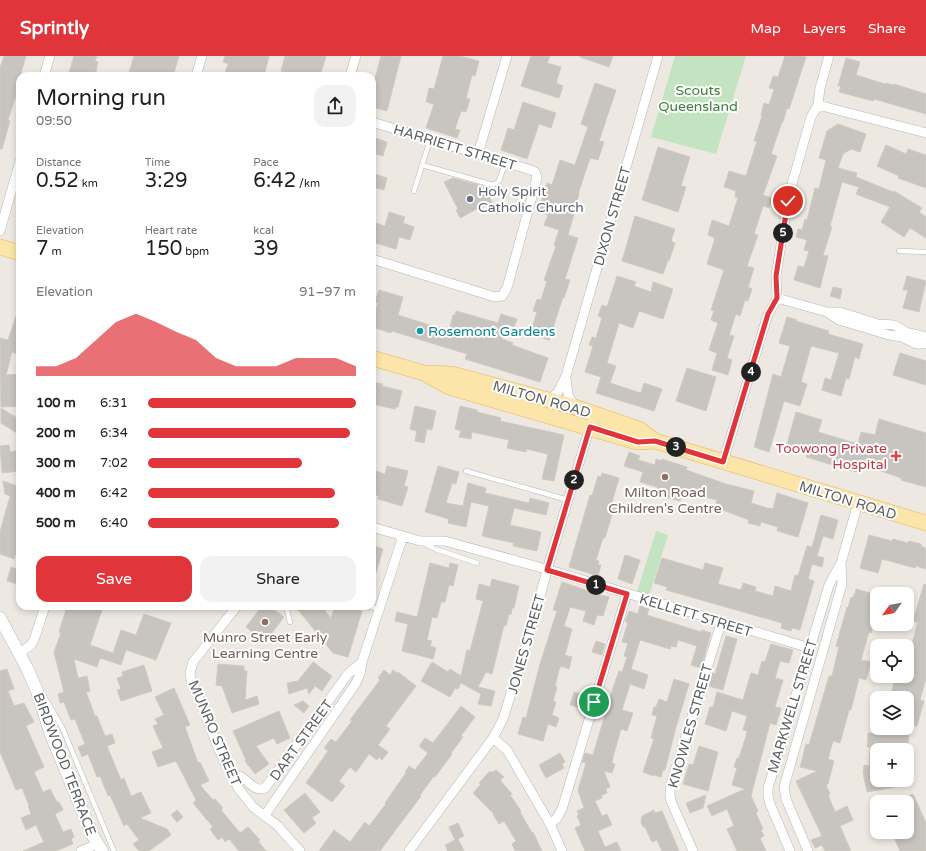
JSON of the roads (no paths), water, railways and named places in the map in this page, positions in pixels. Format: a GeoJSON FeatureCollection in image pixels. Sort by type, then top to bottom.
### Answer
{"type":"FeatureCollection","features":[{"type":"Feature","properties":{"kind":"main road"},"geometry":{"type":"LineString","coordinates":[[0,247],[16,252]]}},
{"type":"Feature","properties":{"kind":"main road","name":"MILTON ROAD"},"geometry":{"type":"LineString","coordinates":[[376,359],[424,373],[449,387],[592,420]]}},
{"type":"Feature","properties":{"kind":"main road","name":"MILTON ROAD"},"geometry":{"type":"LineString","coordinates":[[424,373],[452,374],[575,407],[592,420],[638,442],[655,441],[926,523]]}},
{"type":"Feature","properties":{"kind":"street"},"geometry":{"type":"LineString","coordinates":[[45,72],[50,56]]}},
{"type":"Feature","properties":{"kind":"street"},"geometry":{"type":"LineString","coordinates":[[197,72],[202,56]]}},
{"type":"Feature","properties":{"kind":"street"},"geometry":{"type":"LineString","coordinates":[[351,72],[356,56]]}},
{"type":"Feature","properties":{"kind":"street"},"geometry":{"type":"LineString","coordinates":[[478,154],[507,56]]}},
{"type":"Feature","properties":{"kind":"street","name":"DIXON STREET"},"geometry":{"type":"LineString","coordinates":[[549,400],[558,392],[566,376],[658,56]]}},
{"type":"Feature","properties":{"kind":"street"},"geometry":{"type":"LineString","coordinates":[[723,462],[768,314],[777,298],[776,276],[788,201],[811,117],[818,105],[820,88],[829,56]]}},
{"type":"Feature","properties":{"kind":"street"},"geometry":{"type":"LineString","coordinates":[[818,105],[926,133]]}},
{"type":"Feature","properties":{"kind":"street","name":"HARRIETT STREET"},"geometry":{"type":"LineString","coordinates":[[376,123],[531,170],[537,175],[537,181],[509,281],[505,293],[502,296],[495,297],[376,260]]}},
{"type":"Feature","properties":{"kind":"street"},"geometry":{"type":"LineString","coordinates":[[0,231],[16,175]]}},
{"type":"Feature","properties":{"kind":"street"},"geometry":{"type":"LineString","coordinates":[[777,298],[827,312],[838,319],[875,326],[916,344],[926,344]]}},
{"type":"Feature","properties":{"kind":"street"},"geometry":{"type":"LineString","coordinates":[[875,326],[894,325],[906,332],[926,337]]}},
{"type":"Feature","properties":{"kind":"street","name":"DIXON STREET"},"geometry":{"type":"LineString","coordinates":[[566,376],[567,390],[570,401],[575,407]]}},
{"type":"Feature","properties":{"kind":"street","name":"JONES STREET"},"geometry":{"type":"LineString","coordinates":[[409,851],[493,738],[503,719],[592,420]]}},
{"type":"Feature","properties":{"kind":"street","name":"MARKWELL STREET"},"geometry":{"type":"LineString","coordinates":[[808,851],[786,799],[784,786],[842,584],[842,563],[858,503]]}},
{"type":"Feature","properties":{"kind":"street","name":"KELLETT STREET"},"geometry":{"type":"LineString","coordinates":[[376,528],[420,541],[445,541],[810,648]]}},
{"type":"Feature","properties":{"kind":"street","name":"DART STREET"},"geometry":{"type":"LineString","coordinates":[[265,815],[356,683],[403,536]]}},
{"type":"Feature","properties":{"kind":"street","name":"MARKWELL STREET"},"geometry":{"type":"LineString","coordinates":[[790,851],[770,804],[768,790],[829,585],[842,563]]}},
{"type":"Feature","properties":{"kind":"street"},"geometry":{"type":"LineString","coordinates":[[550,824],[557,818],[562,809],[627,594]]}},
{"type":"Feature","properties":{"kind":"street"},"geometry":{"type":"LineString","coordinates":[[20,653],[32,645],[44,610]]}},
{"type":"Feature","properties":{"kind":"street","name":"MUNRO STREET"},"geometry":{"type":"LineString","coordinates":[[234,610],[193,662],[190,673],[191,679],[214,737],[238,788],[253,807],[265,815],[289,837],[300,851]]}},
{"type":"Feature","properties":{"kind":"street","name":"BIRDWOOD TERRACE"},"geometry":{"type":"LineString","coordinates":[[0,618],[31,675],[52,739],[99,847]]}},
{"type":"Feature","properties":{"kind":"street","name":"KNOWLES STREET"},"geometry":{"type":"LineString","coordinates":[[693,851],[671,802],[670,788],[721,623]]}},
{"type":"Feature","properties":{"kind":"street","name":"DART STREET"},"geometry":{"type":"LineString","coordinates":[[231,774],[238,775],[256,790],[265,788],[348,674],[362,662]]}},
{"type":"Feature","properties":{"kind":"street"},"geometry":{"type":"LineString","coordinates":[[493,738],[507,750],[550,824],[562,851]]}},
{"type":"Feature","properties":{"kind":"street"},"geometry":{"type":"LineString","coordinates":[[81,851],[99,847]]}},
{"type":"Feature","properties":{"kind":"lane"},"geometry":{"type":"LineString","coordinates":[[414,191],[430,140]]}},
{"type":"Feature","properties":{"kind":"lane"},"geometry":{"type":"LineString","coordinates":[[422,165],[493,185],[499,181],[505,162]]}},
{"type":"Feature","properties":{"kind":"lane"},"geometry":{"type":"LineString","coordinates":[[900,251],[926,252]]}},
{"type":"Feature","properties":{"kind":"lane"},"geometry":{"type":"LineString","coordinates":[[466,471],[568,500]]}},
{"type":"Feature","properties":{"kind":"lane","name":"KELLETT STREET"},"geometry":{"type":"LineString","coordinates":[[420,541],[435,549],[477,563]]}},
{"type":"Feature","properties":{"kind":"lane"},"geometry":{"type":"LineString","coordinates":[[287,610],[290,622]]}},
{"type":"Feature","properties":{"kind":"lane","name":"BIRDWOOD TERRACE"},"geometry":{"type":"LineString","coordinates":[[31,675],[62,727],[114,851]]}},
{"type":"Feature","properties":{"kind":"place","name":"Holy Spirit Catholic Church"},"geometry":{"type":"Point","coordinates":[470,199]}},
{"type":"Feature","properties":{"kind":"place","name":"Rosemont Gardens"},"geometry":{"type":"Point","coordinates":[420,331]}},
{"type":"Feature","properties":{"kind":"place","name":"Toowong Private Hospital"},"geometry":{"type":"Point","coordinates":[896,456]}},
{"type":"Feature","properties":{"kind":"place","name":"Milton Road Children's Centre"},"geometry":{"type":"Point","coordinates":[665,477]}},
{"type":"Feature","properties":{"kind":"place","name":"Munro Street Early Learning Centre"},"geometry":{"type":"Point","coordinates":[265,622]}},
{"type":"Feature","properties":{"kind":"park label","name":"Scouts Queensland"},"geometry":{"type":"Point","coordinates":[698,98]}}]}
